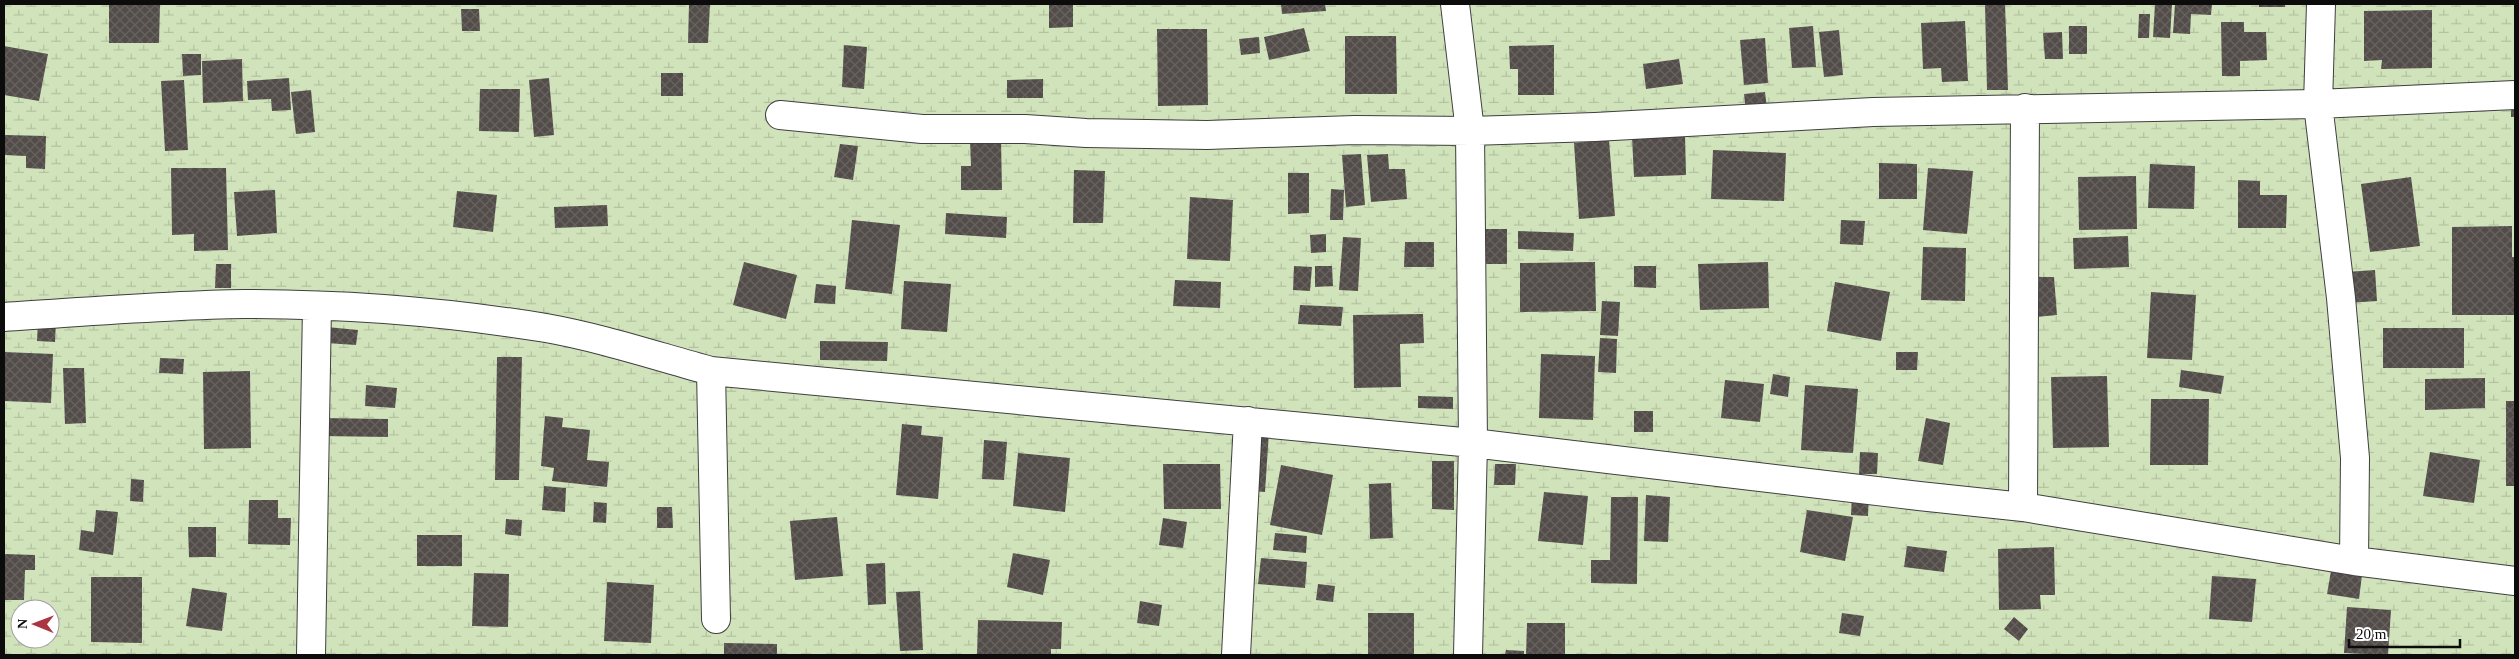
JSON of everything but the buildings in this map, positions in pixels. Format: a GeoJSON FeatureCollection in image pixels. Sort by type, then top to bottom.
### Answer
{"type":"FeatureCollection","features":[{"type":"Feature","properties":{"kind":"street"},"geometry":{"type":"LineString","coordinates":[[1455,4],[1470,131],[1473,443],[1468,655]]}},
{"type":"Feature","properties":{"kind":"street"},"geometry":{"type":"LineString","coordinates":[[2321,4],[2318,104],[2342,298],[2354,448],[2354,561]]}},
{"type":"Feature","properties":{"kind":"street"},"geometry":{"type":"LineString","coordinates":[[780,115],[922,129],[1025,129],[1086,133],[1207,136],[1355,130],[1470,131],[1594,127],[1873,112],[2318,104],[2515,95]]}},
{"type":"Feature","properties":{"kind":"street"},"geometry":{"type":"LineString","coordinates":[[2022,507],[2024,108]]}},
{"type":"Feature","properties":{"kind":"street"},"geometry":{"type":"LineString","coordinates":[[4,318],[244,304],[317,306],[449,315],[547,329],[610,343],[710,371],[1473,443],[2022,507],[2354,561],[2515,581]]}},
{"type":"Feature","properties":{"kind":"street"},"geometry":{"type":"LineString","coordinates":[[311,655],[317,306]]}},
{"type":"Feature","properties":{"kind":"street"},"geometry":{"type":"LineString","coordinates":[[710,371],[716,619]]}},
{"type":"Feature","properties":{"kind":"street"},"geometry":{"type":"LineString","coordinates":[[1236,655],[1248,422]]}},
{"type":"Feature","properties":{"kind":"green space"},"geometry":{"type":"Polygon","coordinates":[[[4,4],[2515,4],[2515,655],[4,655],[4,4]]]}}]}
